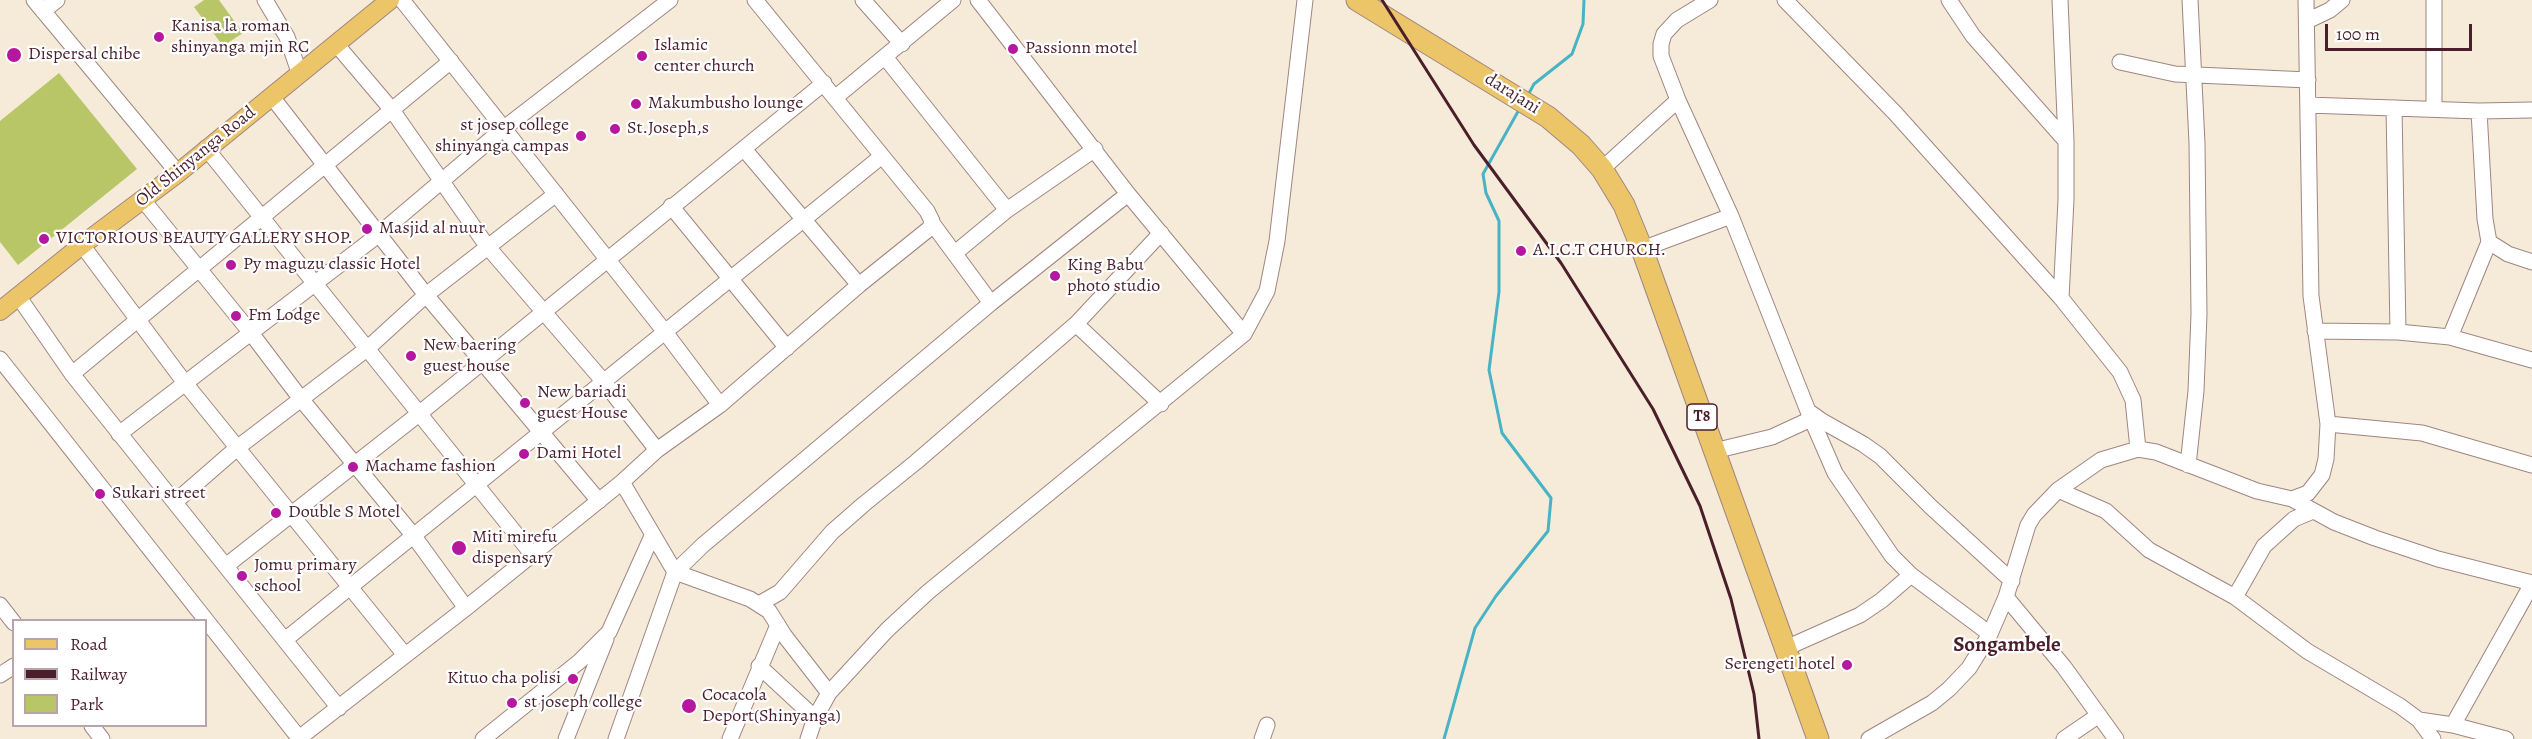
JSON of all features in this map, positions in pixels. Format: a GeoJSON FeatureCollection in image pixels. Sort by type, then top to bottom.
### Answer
{"type":"FeatureCollection","features":[{"type":"Feature","properties":{"kind":"highway","name":"darajani"},"geometry":{"type":"LineString","coordinates":[[1357,0],[1548,117],[1581,145],[1602,169]]}},
{"type":"Feature","properties":{"kind":"highway","name":"T8"},"geometry":{"type":"LineString","coordinates":[[1602,169],[1624,205],[1642,249],[1818,739]]}},
{"type":"Feature","properties":{"kind":"main road","name":"Old Shinyanga Road"},"geometry":{"type":"LineString","coordinates":[[0,311],[82,245],[178,173],[390,0]]}},
{"type":"Feature","properties":{"kind":"street"},"geometry":{"type":"LineString","coordinates":[[57,0],[39,6],[178,173]]}},
{"type":"Feature","properties":{"kind":"street"},"geometry":{"type":"LineString","coordinates":[[265,0],[287,37],[300,75]]}},
{"type":"Feature","properties":{"kind":"street"},"geometry":{"type":"LineString","coordinates":[[402,0],[666,332],[720,405]]}},
{"type":"Feature","properties":{"kind":"street"},"geometry":{"type":"LineString","coordinates":[[119,434],[378,235],[503,129],[670,0]]}},
{"type":"Feature","properties":{"kind":"street"},"geometry":{"type":"LineString","coordinates":[[755,0],[927,211],[932,224],[991,303]]}},
{"type":"Feature","properties":{"kind":"street"},"geometry":{"type":"LineString","coordinates":[[863,0],[902,44]]}},
{"type":"Feature","properties":{"kind":"street"},"geometry":{"type":"LineString","coordinates":[[836,97],[953,0]]}},
{"type":"Feature","properties":{"kind":"street"},"geometry":{"type":"LineString","coordinates":[[978,0],[1128,194],[1244,334]]}},
{"type":"Feature","properties":{"kind":"street"},"geometry":{"type":"LineString","coordinates":[[808,739],[815,718],[830,693],[864,653],[928,592],[1244,334],[1267,291],[1277,241],[1305,0]]}},
{"type":"Feature","properties":{"kind":"street"},"geometry":{"type":"LineString","coordinates":[[1710,0],[1677,20],[1664,34],[1660,44],[1661,56],[1678,100],[1731,216],[1835,472],[1892,556],[1911,575],[1990,634]]}},
{"type":"Feature","properties":{"kind":"street"},"geometry":{"type":"LineString","coordinates":[[1785,0],[1895,112],[2061,298],[2128,386],[2133,400],[2138,449]]}},
{"type":"Feature","properties":{"kind":"street"},"geometry":{"type":"LineString","coordinates":[[1949,0],[1972,36],[2066,141]]}},
{"type":"Feature","properties":{"kind":"street"},"geometry":{"type":"LineString","coordinates":[[2060,0],[2066,141],[2066,210],[2061,298]]}},
{"type":"Feature","properties":{"kind":"street"},"geometry":{"type":"LineString","coordinates":[[2188,465],[2196,392],[2199,314],[2195,76],[2190,0]]}},
{"type":"Feature","properties":{"kind":"street"},"geometry":{"type":"LineString","coordinates":[[2292,499],[2308,493],[2322,475],[2326,459],[2328,424],[2315,331],[2309,228],[2306,0]]}},
{"type":"Feature","properties":{"kind":"street"},"geometry":{"type":"LineString","coordinates":[[2307,21],[2330,10],[2342,0]]}},
{"type":"Feature","properties":{"kind":"street"},"geometry":{"type":"LineString","coordinates":[[2434,0],[2434,109]]}},
{"type":"Feature","properties":{"kind":"street"},"geometry":{"type":"LineString","coordinates":[[336,45],[392,110],[487,246],[604,382],[657,450]]}},
{"type":"Feature","properties":{"kind":"street"},"geometry":{"type":"LineString","coordinates":[[885,57],[1007,210]]}},
{"type":"Feature","properties":{"kind":"street"},"geometry":{"type":"LineString","coordinates":[[72,374],[261,215],[451,61]]}},
{"type":"Feature","properties":{"kind":"street"},"geometry":{"type":"LineString","coordinates":[[2120,62],[2152,71],[2195,76],[2308,80]]}},
{"type":"Feature","properties":{"kind":"street"},"geometry":{"type":"LineString","coordinates":[[227,565],[420,413],[824,83]]}},
{"type":"Feature","properties":{"kind":"street"},"geometry":{"type":"LineString","coordinates":[[272,97],[426,296],[598,501]]}},
{"type":"Feature","properties":{"kind":"street"},"geometry":{"type":"LineString","coordinates":[[1602,169],[1678,100]]}},
{"type":"Feature","properties":{"kind":"street"},"geometry":{"type":"LineString","coordinates":[[2308,105],[2479,111],[2532,110]]}},
{"type":"Feature","properties":{"kind":"street"},"geometry":{"type":"LineString","coordinates":[[2394,108],[2398,332]]}},
{"type":"Feature","properties":{"kind":"street"},"geometry":{"type":"LineString","coordinates":[[2450,337],[2489,242],[2485,219],[2479,111]]}},
{"type":"Feature","properties":{"kind":"street"},"geometry":{"type":"LineString","coordinates":[[206,148],[316,282],[532,554]]}},
{"type":"Feature","properties":{"kind":"street"},"geometry":{"type":"LineString","coordinates":[[744,149],[859,285]]}},
{"type":"Feature","properties":{"kind":"street"},"geometry":{"type":"LineString","coordinates":[[955,252],[1007,210],[1095,149]]}},
{"type":"Feature","properties":{"kind":"street"},"geometry":{"type":"LineString","coordinates":[[286,639],[882,156]]}},
{"type":"Feature","properties":{"kind":"street"},"geometry":{"type":"LineString","coordinates":[[175,502],[237,448],[368,348],[487,246],[556,194]]}},
{"type":"Feature","properties":{"kind":"street"},"geometry":{"type":"LineString","coordinates":[[616,739],[675,572],[703,545],[991,303],[1128,194]]}},
{"type":"Feature","properties":{"kind":"street"},"geometry":{"type":"LineString","coordinates":[[143,200],[251,333],[301,399],[413,535],[466,608]]}},
{"type":"Feature","properties":{"kind":"street"},"geometry":{"type":"LineString","coordinates":[[671,206],[787,348]]}},
{"type":"Feature","properties":{"kind":"street"},"geometry":{"type":"LineString","coordinates":[[1642,249],[1731,216]]}},
{"type":"Feature","properties":{"kind":"street"},"geometry":{"type":"LineString","coordinates":[[207,622],[299,739],[466,608],[622,482],[657,450],[720,405],[859,285],[927,232],[932,224]]}},
{"type":"Feature","properties":{"kind":"street"},"geometry":{"type":"LineString","coordinates":[[759,604],[780,592],[812,553],[849,517],[1076,324],[1161,233]]}},
{"type":"Feature","properties":{"kind":"street"},"geometry":{"type":"LineString","coordinates":[[2489,242],[2508,254],[2532,262]]}},
{"type":"Feature","properties":{"kind":"street"},"geometry":{"type":"LineString","coordinates":[[82,245],[185,383],[289,515],[405,655]]}},
{"type":"Feature","properties":{"kind":"street"},"geometry":{"type":"LineString","coordinates":[[18,296],[72,374],[227,565],[339,708]]}},
{"type":"Feature","properties":{"kind":"street"},"geometry":{"type":"LineString","coordinates":[[1076,324],[1161,404]]}},
{"type":"Feature","properties":{"kind":"street"},"geometry":{"type":"LineString","coordinates":[[2315,331],[2398,332],[2450,337],[2532,360]]}},
{"type":"Feature","properties":{"kind":"street"},"geometry":{"type":"LineString","coordinates":[[0,359],[205,619]]}},
{"type":"Feature","properties":{"kind":"street"},"geometry":{"type":"LineString","coordinates":[[1714,451],[1772,436],[1810,415]]}},
{"type":"Feature","properties":{"kind":"street"},"geometry":{"type":"LineString","coordinates":[[1810,415],[1880,456],[1931,507],[2012,581]]}},
{"type":"Feature","properties":{"kind":"street"},"geometry":{"type":"LineString","coordinates":[[2328,424],[2422,433],[2532,465]]}},
{"type":"Feature","properties":{"kind":"street"},"geometry":{"type":"LineString","coordinates":[[1869,739],[1896,733],[1955,684],[1970,668],[1990,634],[2007,597],[2028,525],[2043,505],[2058,490],[2101,460],[2138,449],[2156,452],[2257,491],[2292,499],[2313,511],[2374,538],[2438,559],[2532,583],[2453,725]]}},
{"type":"Feature","properties":{"kind":"street"},"geometry":{"type":"LineString","coordinates":[[622,482],[675,572],[759,604],[769,611],[830,693]]}},
{"type":"Feature","properties":{"kind":"street"},"geometry":{"type":"LineString","coordinates":[[2058,490],[2100,508],[2149,550],[2235,597],[2307,651],[2419,720],[2433,739]]}},
{"type":"Feature","properties":{"kind":"street"},"geometry":{"type":"LineString","coordinates":[[2235,597],[2264,546],[2294,519],[2313,511]]}},
{"type":"Feature","properties":{"kind":"street"},"geometry":{"type":"LineString","coordinates":[[566,739],[609,632],[652,536]]}},
{"type":"Feature","properties":{"kind":"street"},"geometry":{"type":"LineString","coordinates":[[1786,648],[1860,615],[1911,575]]}},
{"type":"Feature","properties":{"kind":"street"},"geometry":{"type":"LineString","coordinates":[[2007,597],[2116,739]]}},
{"type":"Feature","properties":{"kind":"street"},"geometry":{"type":"LineString","coordinates":[[0,605],[12,620]]}},
{"type":"Feature","properties":{"kind":"street"},"geometry":{"type":"LineString","coordinates":[[730,739],[759,666],[778,626]]}},
{"type":"Feature","properties":{"kind":"street"},"geometry":{"type":"LineString","coordinates":[[483,739],[580,661],[609,632]]}},
{"type":"Feature","properties":{"kind":"street"},"geometry":{"type":"LineString","coordinates":[[759,666],[815,718]]}},
{"type":"Feature","properties":{"kind":"street"},"geometry":{"type":"LineString","coordinates":[[2064,739],[2099,715]]}},
{"type":"Feature","properties":{"kind":"street"},"geometry":{"type":"LineString","coordinates":[[2419,720],[2453,725],[2505,739]]}},
{"type":"Feature","properties":{"kind":"street"},"geometry":{"type":"LineString","coordinates":[[93,727],[102,739]]}},
{"type":"Feature","properties":{"kind":"green space"},"geometry":{"type":"Polygon","coordinates":[[[204,0],[219,0],[243,33],[223,46],[194,7],[204,0]]]}},
{"type":"Feature","properties":{"kind":"green space"},"geometry":{"type":"Polygon","coordinates":[[[59,73],[137,169],[18,265],[0,242],[0,121],[59,73]]]}},
{"type":"Feature","properties":{"kind":"waterway"},"geometry":{"type":"LineString","coordinates":[[1528,95],[1534,84],[1572,54],[1583,24],[1584,0]]}},
{"type":"Feature","properties":{"kind":"waterway"},"geometry":{"type":"LineString","coordinates":[[1444,739],[1475,628],[1496,596],[1548,531],[1551,498],[1502,433],[1489,370],[1499,292],[1499,221],[1486,193],[1483,174],[1520,108]]}},
{"type":"Feature","properties":{"kind":"railway"},"geometry":{"type":"LineString","coordinates":[[1382,0],[1474,145],[1561,263],[1653,409],[1700,506],[1731,599],[1754,694],[1759,739]]}},
{"type":"Feature","properties":{"kind":"place","name":"Kanisa la roman shinyanga mjin RC"},"geometry":{"type":"Point","coordinates":[159,37]}},
{"type":"Feature","properties":{"kind":"place","name":"Passionn motel"},"geometry":{"type":"Point","coordinates":[1013,49]}},
{"type":"Feature","properties":{"kind":"place","name":"Dispersal chibe"},"geometry":{"type":"Point","coordinates":[14,55]}},
{"type":"Feature","properties":{"kind":"place","name":"Islamic center church"},"geometry":{"type":"Point","coordinates":[642,56]}},
{"type":"Feature","properties":{"kind":"place","name":"Makumbusho lounge"},"geometry":{"type":"Point","coordinates":[636,104]}},
{"type":"Feature","properties":{"kind":"place","name":"St.Joseph,s"},"geometry":{"type":"Point","coordinates":[615,129]}},
{"type":"Feature","properties":{"kind":"place","name":"st josep college shinyanga campas"},"geometry":{"type":"Point","coordinates":[581,136]}},
{"type":"Feature","properties":{"kind":"place","name":"Masjid al nuur"},"geometry":{"type":"Point","coordinates":[367,229]}},
{"type":"Feature","properties":{"kind":"place","name":"VICTORIOUS BEAUTY GALLERY SHOP."},"geometry":{"type":"Point","coordinates":[44,239]}},
{"type":"Feature","properties":{"kind":"place","name":"A.I.C.T CHURCH."},"geometry":{"type":"Point","coordinates":[1521,251]}},
{"type":"Feature","properties":{"kind":"place","name":"Py maguzu classic Hotel"},"geometry":{"type":"Point","coordinates":[231,265]}},
{"type":"Feature","properties":{"kind":"place","name":"King Babu photo studio"},"geometry":{"type":"Point","coordinates":[1055,276]}},
{"type":"Feature","properties":{"kind":"place","name":"Fm Lodge"},"geometry":{"type":"Point","coordinates":[236,316]}},
{"type":"Feature","properties":{"kind":"place","name":"New baering guest house"},"geometry":{"type":"Point","coordinates":[411,356]}},
{"type":"Feature","properties":{"kind":"place","name":"New bariadi guest House"},"geometry":{"type":"Point","coordinates":[525,403]}},
{"type":"Feature","properties":{"kind":"place","name":"Dami Hotel"},"geometry":{"type":"Point","coordinates":[524,454]}},
{"type":"Feature","properties":{"kind":"place","name":"Machame fashion"},"geometry":{"type":"Point","coordinates":[353,467]}},
{"type":"Feature","properties":{"kind":"place","name":"Sukari street"},"geometry":{"type":"Point","coordinates":[100,494]}},
{"type":"Feature","properties":{"kind":"place","name":"Double S Motel"},"geometry":{"type":"Point","coordinates":[276,513]}},
{"type":"Feature","properties":{"kind":"place","name":"Miti mirefu dispensary"},"geometry":{"type":"Point","coordinates":[459,548]}},
{"type":"Feature","properties":{"kind":"place","name":"Jomu primary school"},"geometry":{"type":"Point","coordinates":[242,576]}},
{"type":"Feature","properties":{"kind":"place","name":"Serengeti hotel"},"geometry":{"type":"Point","coordinates":[1847,665]}},
{"type":"Feature","properties":{"kind":"place","name":"Kituo cha polisi"},"geometry":{"type":"Point","coordinates":[573,679]}},
{"type":"Feature","properties":{"kind":"place","name":"st joseph college"},"geometry":{"type":"Point","coordinates":[512,703]}},
{"type":"Feature","properties":{"kind":"place","name":"Cocacola Deport(Shinyanga)"},"geometry":{"type":"Point","coordinates":[689,706]}},
{"type":"Feature","properties":{"kind":"district","name":"Songambele"},"geometry":{"type":"Point","coordinates":[2007,646]}}]}
